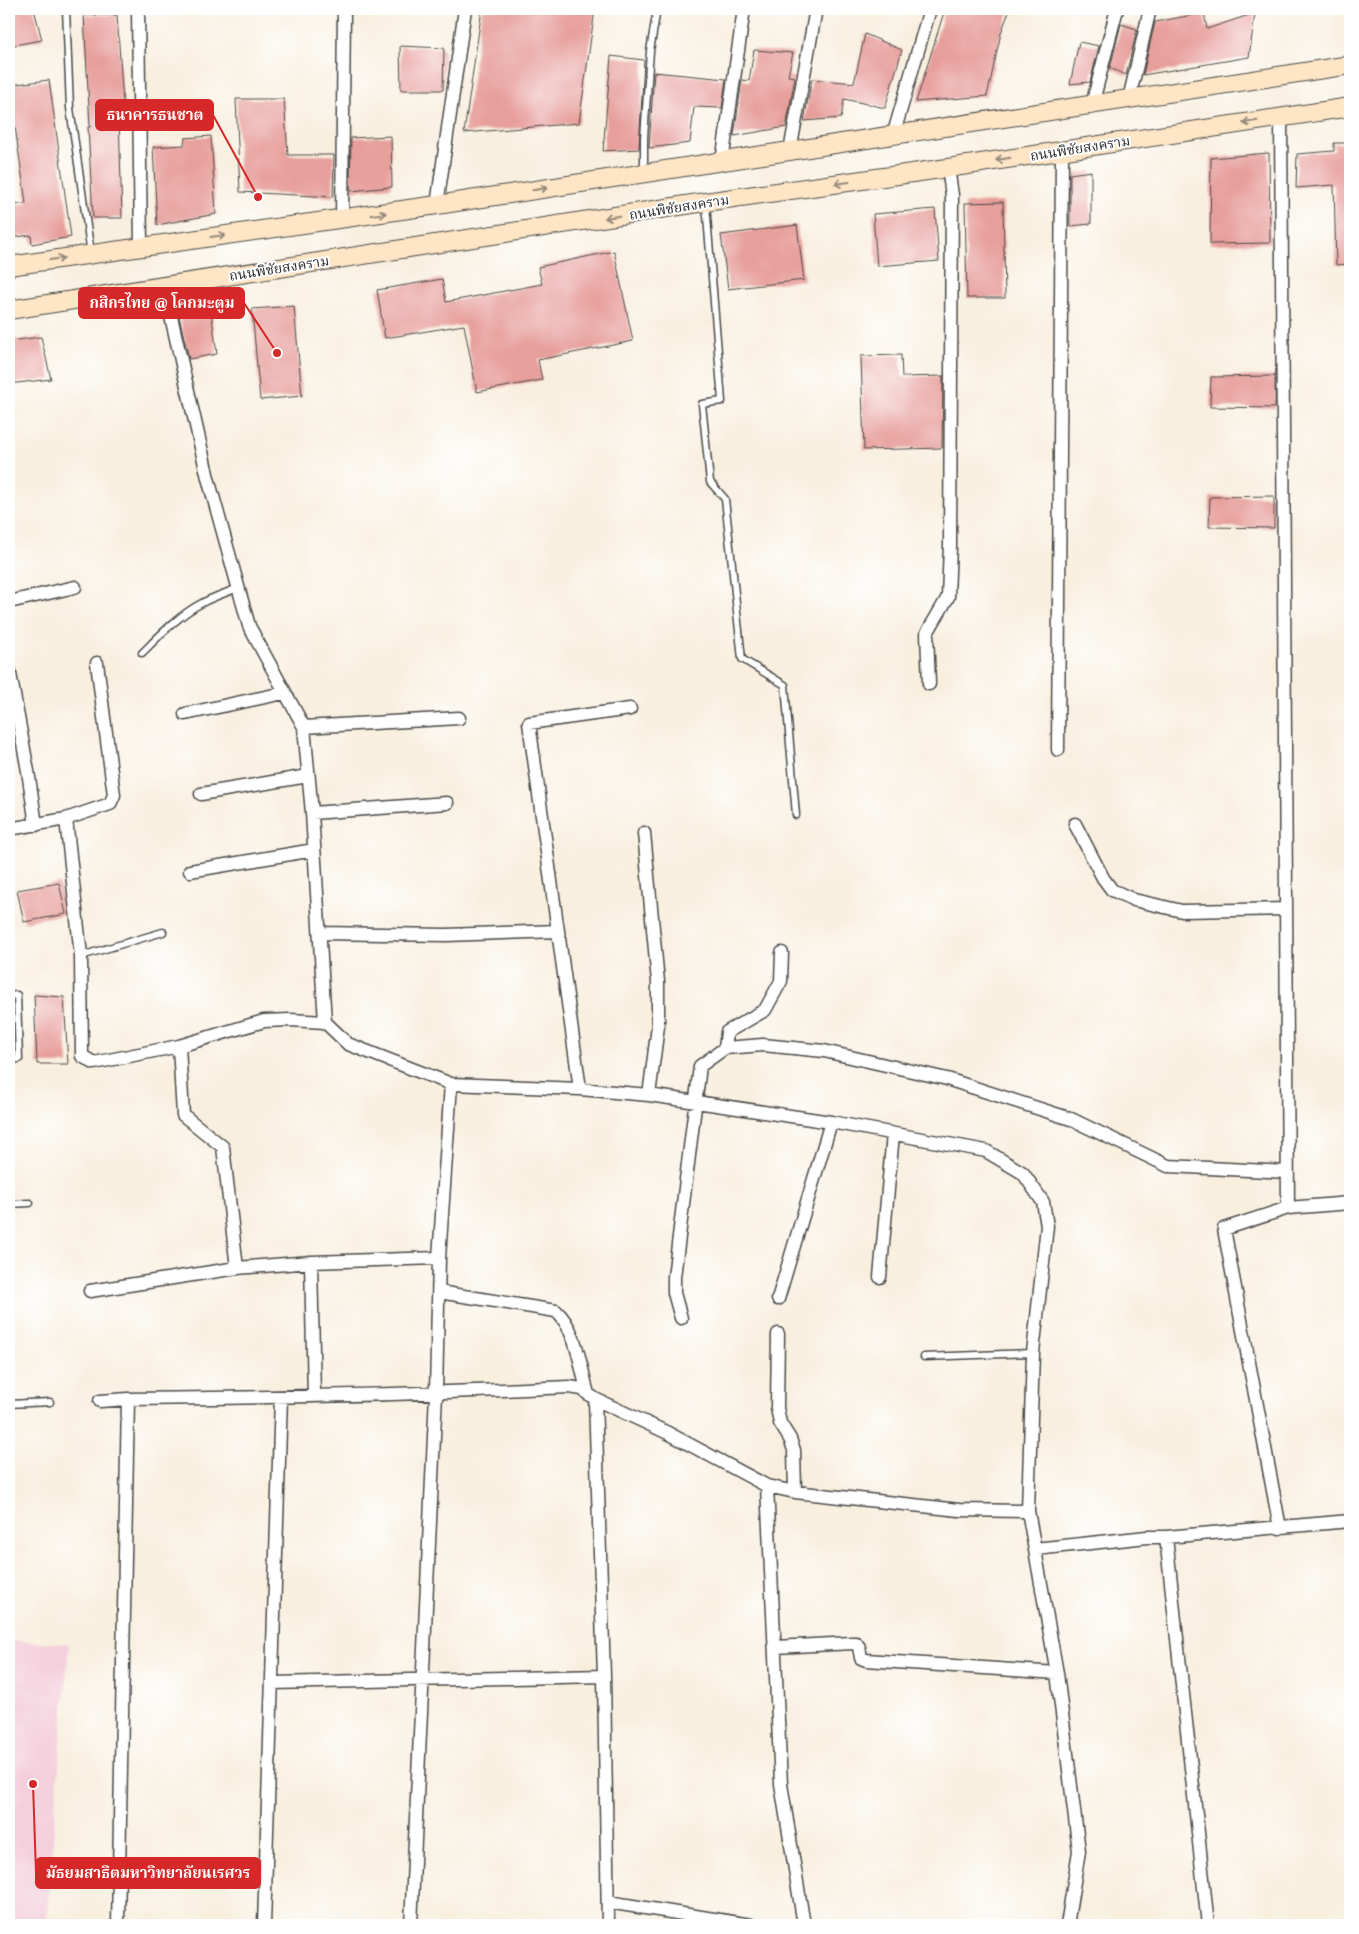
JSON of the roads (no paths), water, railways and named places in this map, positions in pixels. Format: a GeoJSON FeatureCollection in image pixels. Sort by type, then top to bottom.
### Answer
{"type":"FeatureCollection","features":[{"type":"Feature","properties":{"kind":"main road"},"geometry":{"type":"LineString","coordinates":[[9,266],[644,174],[1350,65]]}},
{"type":"Feature","properties":{"kind":"main road","name":"ถนนพิชัยสงคราม"},"geometry":{"type":"LineString","coordinates":[[9,310],[706,202],[948,168],[1350,106]]}},
{"type":"Feature","properties":{"kind":"street"},"geometry":{"type":"LineString","coordinates":[[138,9],[142,247]]}},
{"type":"Feature","properties":{"kind":"street"},"geometry":{"type":"LineString","coordinates":[[342,219],[344,9]]}},
{"type":"Feature","properties":{"kind":"street"},"geometry":{"type":"LineString","coordinates":[[437,205],[465,9]]}},
{"type":"Feature","properties":{"kind":"street"},"geometry":{"type":"LineString","coordinates":[[722,162],[744,9]]}},
{"type":"Feature","properties":{"kind":"street"},"geometry":{"type":"LineString","coordinates":[[790,151],[816,9]]}},
{"type":"Feature","properties":{"kind":"street"},"geometry":{"type":"LineString","coordinates":[[893,136],[930,9]]}},
{"type":"Feature","properties":{"kind":"street"},"geometry":{"type":"LineString","coordinates":[[1092,105],[1117,9]]}},
{"type":"Feature","properties":{"kind":"street"},"geometry":{"type":"LineString","coordinates":[[1129,100],[1150,9]]}},
{"type":"Feature","properties":{"kind":"street"},"geometry":{"type":"LineString","coordinates":[[1281,117],[1288,1208]]}},
{"type":"Feature","properties":{"kind":"street"},"geometry":{"type":"LineString","coordinates":[[1058,750],[1062,150]]}},
{"type":"Feature","properties":{"kind":"street"},"geometry":{"type":"LineString","coordinates":[[928,684],[927,633],[948,597],[950,546],[952,204],[948,168]]}},
{"type":"Feature","properties":{"kind":"street"},"geometry":{"type":"LineString","coordinates":[[164,286],[208,478],[249,626],[304,727],[312,813],[325,1022]]}},
{"type":"Feature","properties":{"kind":"street"},"geometry":{"type":"LineString","coordinates":[[9,602],[75,587]]}},
{"type":"Feature","properties":{"kind":"street"},"geometry":{"type":"LineString","coordinates":[[9,829],[66,819],[110,804],[114,795],[97,664]]}},
{"type":"Feature","properties":{"kind":"street"},"geometry":{"type":"LineString","coordinates":[[9,668],[36,825]]}},
{"type":"Feature","properties":{"kind":"street"},"geometry":{"type":"LineString","coordinates":[[184,714],[284,693]]}},
{"type":"Feature","properties":{"kind":"street"},"geometry":{"type":"LineString","coordinates":[[580,1089],[529,723],[630,709]]}},
{"type":"Feature","properties":{"kind":"street"},"geometry":{"type":"LineString","coordinates":[[304,727],[459,718]]}},
{"type":"Feature","properties":{"kind":"street"},"geometry":{"type":"LineString","coordinates":[[201,794],[308,776]]}},
{"type":"Feature","properties":{"kind":"street"},"geometry":{"type":"LineString","coordinates":[[312,813],[447,803]]}},
{"type":"Feature","properties":{"kind":"street"},"geometry":{"type":"LineString","coordinates":[[66,819],[81,956],[82,1056],[94,1063],[180,1046],[264,1021],[325,1022],[348,1044],[451,1084],[580,1089],[649,1095],[831,1122],[986,1151],[1023,1173],[1044,1202],[1047,1226],[1033,1353],[1028,1511],[1058,1673],[1079,1851],[1067,1925]]}},
{"type":"Feature","properties":{"kind":"street"},"geometry":{"type":"LineString","coordinates":[[1075,824],[1103,878],[1112,890],[1134,900],[1182,911],[1286,909]]}},
{"type":"Feature","properties":{"kind":"street"},"geometry":{"type":"LineString","coordinates":[[644,832],[658,982],[658,1026],[649,1095]]}},
{"type":"Feature","properties":{"kind":"street"},"geometry":{"type":"LineString","coordinates":[[190,871],[314,850]]}},
{"type":"Feature","properties":{"kind":"street"},"geometry":{"type":"LineString","coordinates":[[320,933],[446,935],[558,931]]}},
{"type":"Feature","properties":{"kind":"street"},"geometry":{"type":"LineString","coordinates":[[725,1048],[727,1032],[765,1010],[781,981],[782,953]]}},
{"type":"Feature","properties":{"kind":"street"},"geometry":{"type":"LineString","coordinates":[[681,1318],[674,1293],[674,1277],[700,1066],[725,1048],[763,1045],[824,1051],[946,1079],[1071,1119],[1168,1166],[1287,1172]]}},
{"type":"Feature","properties":{"kind":"street"},"geometry":{"type":"LineString","coordinates":[[180,1046],[183,1115],[223,1147],[237,1268]]}},
{"type":"Feature","properties":{"kind":"street"},"geometry":{"type":"LineString","coordinates":[[411,1925],[436,1394],[439,1258],[451,1084]]}},
{"type":"Feature","properties":{"kind":"street"},"geometry":{"type":"LineString","coordinates":[[778,1299],[831,1122]]}},
{"type":"Feature","properties":{"kind":"street"},"geometry":{"type":"LineString","coordinates":[[880,1277],[893,1134]]}},
{"type":"Feature","properties":{"kind":"street"},"geometry":{"type":"LineString","coordinates":[[1280,1528],[1224,1229],[1288,1208],[1350,1203]]}},
{"type":"Feature","properties":{"kind":"street"},"geometry":{"type":"LineString","coordinates":[[90,1291],[237,1268],[311,1262],[439,1258]]}},
{"type":"Feature","properties":{"kind":"street"},"geometry":{"type":"LineString","coordinates":[[311,1262],[314,1396]]}},
{"type":"Feature","properties":{"kind":"street"},"geometry":{"type":"LineString","coordinates":[[439,1292],[556,1311],[571,1330],[591,1396],[604,1676],[608,1925]]}},
{"type":"Feature","properties":{"kind":"street"},"geometry":{"type":"LineString","coordinates":[[778,1334],[777,1408],[780,1423],[790,1439],[794,1450],[795,1492]]}},
{"type":"Feature","properties":{"kind":"street"},"geometry":{"type":"LineString","coordinates":[[100,1401],[436,1394],[570,1387],[582,1389],[591,1396],[668,1433],[767,1486],[795,1492],[959,1510],[1028,1511]]}},
{"type":"Feature","properties":{"kind":"street"},"geometry":{"type":"LineString","coordinates":[[264,1925],[281,1398]]}},
{"type":"Feature","properties":{"kind":"street"},"geometry":{"type":"LineString","coordinates":[[118,1925],[128,1399]]}},
{"type":"Feature","properties":{"kind":"street"},"geometry":{"type":"LineString","coordinates":[[767,1486],[781,1784],[804,1925]]}},
{"type":"Feature","properties":{"kind":"street"},"geometry":{"type":"LineString","coordinates":[[1035,1549],[1147,1537],[1350,1521]]}},
{"type":"Feature","properties":{"kind":"street"},"geometry":{"type":"LineString","coordinates":[[1166,1537],[1208,1925]]}},
{"type":"Feature","properties":{"kind":"street"},"geometry":{"type":"LineString","coordinates":[[775,1647],[856,1643],[859,1647],[861,1658],[866,1660],[1058,1673]]}},
{"type":"Feature","properties":{"kind":"street"},"geometry":{"type":"LineString","coordinates":[[272,1683],[604,1676]]}},
{"type":"Feature","properties":{"kind":"street"},"geometry":{"type":"LineString","coordinates":[[608,1902],[750,1925]]}},
{"type":"Feature","properties":{"kind":"lane"},"geometry":{"type":"LineString","coordinates":[[66,9],[70,108],[91,254]]}},
{"type":"Feature","properties":{"kind":"lane"},"geometry":{"type":"LineString","coordinates":[[644,174],[644,138],[650,51],[658,9]]}},
{"type":"Feature","properties":{"kind":"lane"},"geometry":{"type":"LineString","coordinates":[[706,202],[722,401],[702,404],[710,482],[725,499],[742,659],[785,685],[796,815]]}},
{"type":"Feature","properties":{"kind":"lane"},"geometry":{"type":"LineString","coordinates":[[142,653],[164,631],[202,603],[238,588]]}},
{"type":"Feature","properties":{"kind":"lane"},"geometry":{"type":"LineString","coordinates":[[81,956],[164,932]]}},
{"type":"Feature","properties":{"kind":"lane"},"geometry":{"type":"LineString","coordinates":[[9,996],[17,995],[19,1059],[9,1060]]}},
{"type":"Feature","properties":{"kind":"lane"},"geometry":{"type":"LineString","coordinates":[[9,1204],[30,1203]]}},
{"type":"Feature","properties":{"kind":"lane"},"geometry":{"type":"LineString","coordinates":[[924,1358],[1033,1353]]}},
{"type":"Feature","properties":{"kind":"lane"},"geometry":{"type":"LineString","coordinates":[[9,1404],[50,1402]]}},
{"type":"Feature","properties":{"kind":"place","name":"ธนาคารธนชาต"},"geometry":{"type":"Point","coordinates":[258,197]}},
{"type":"Feature","properties":{"kind":"place","name":"กสิกรไทย @ โคกมะตูม"},"geometry":{"type":"Point","coordinates":[277,353]}},
{"type":"Feature","properties":{"kind":"place","name":"มัธยมสาธิตมหาวิทยาลัยนเรศวร"},"geometry":{"type":"Point","coordinates":[33,1784]}}]}
